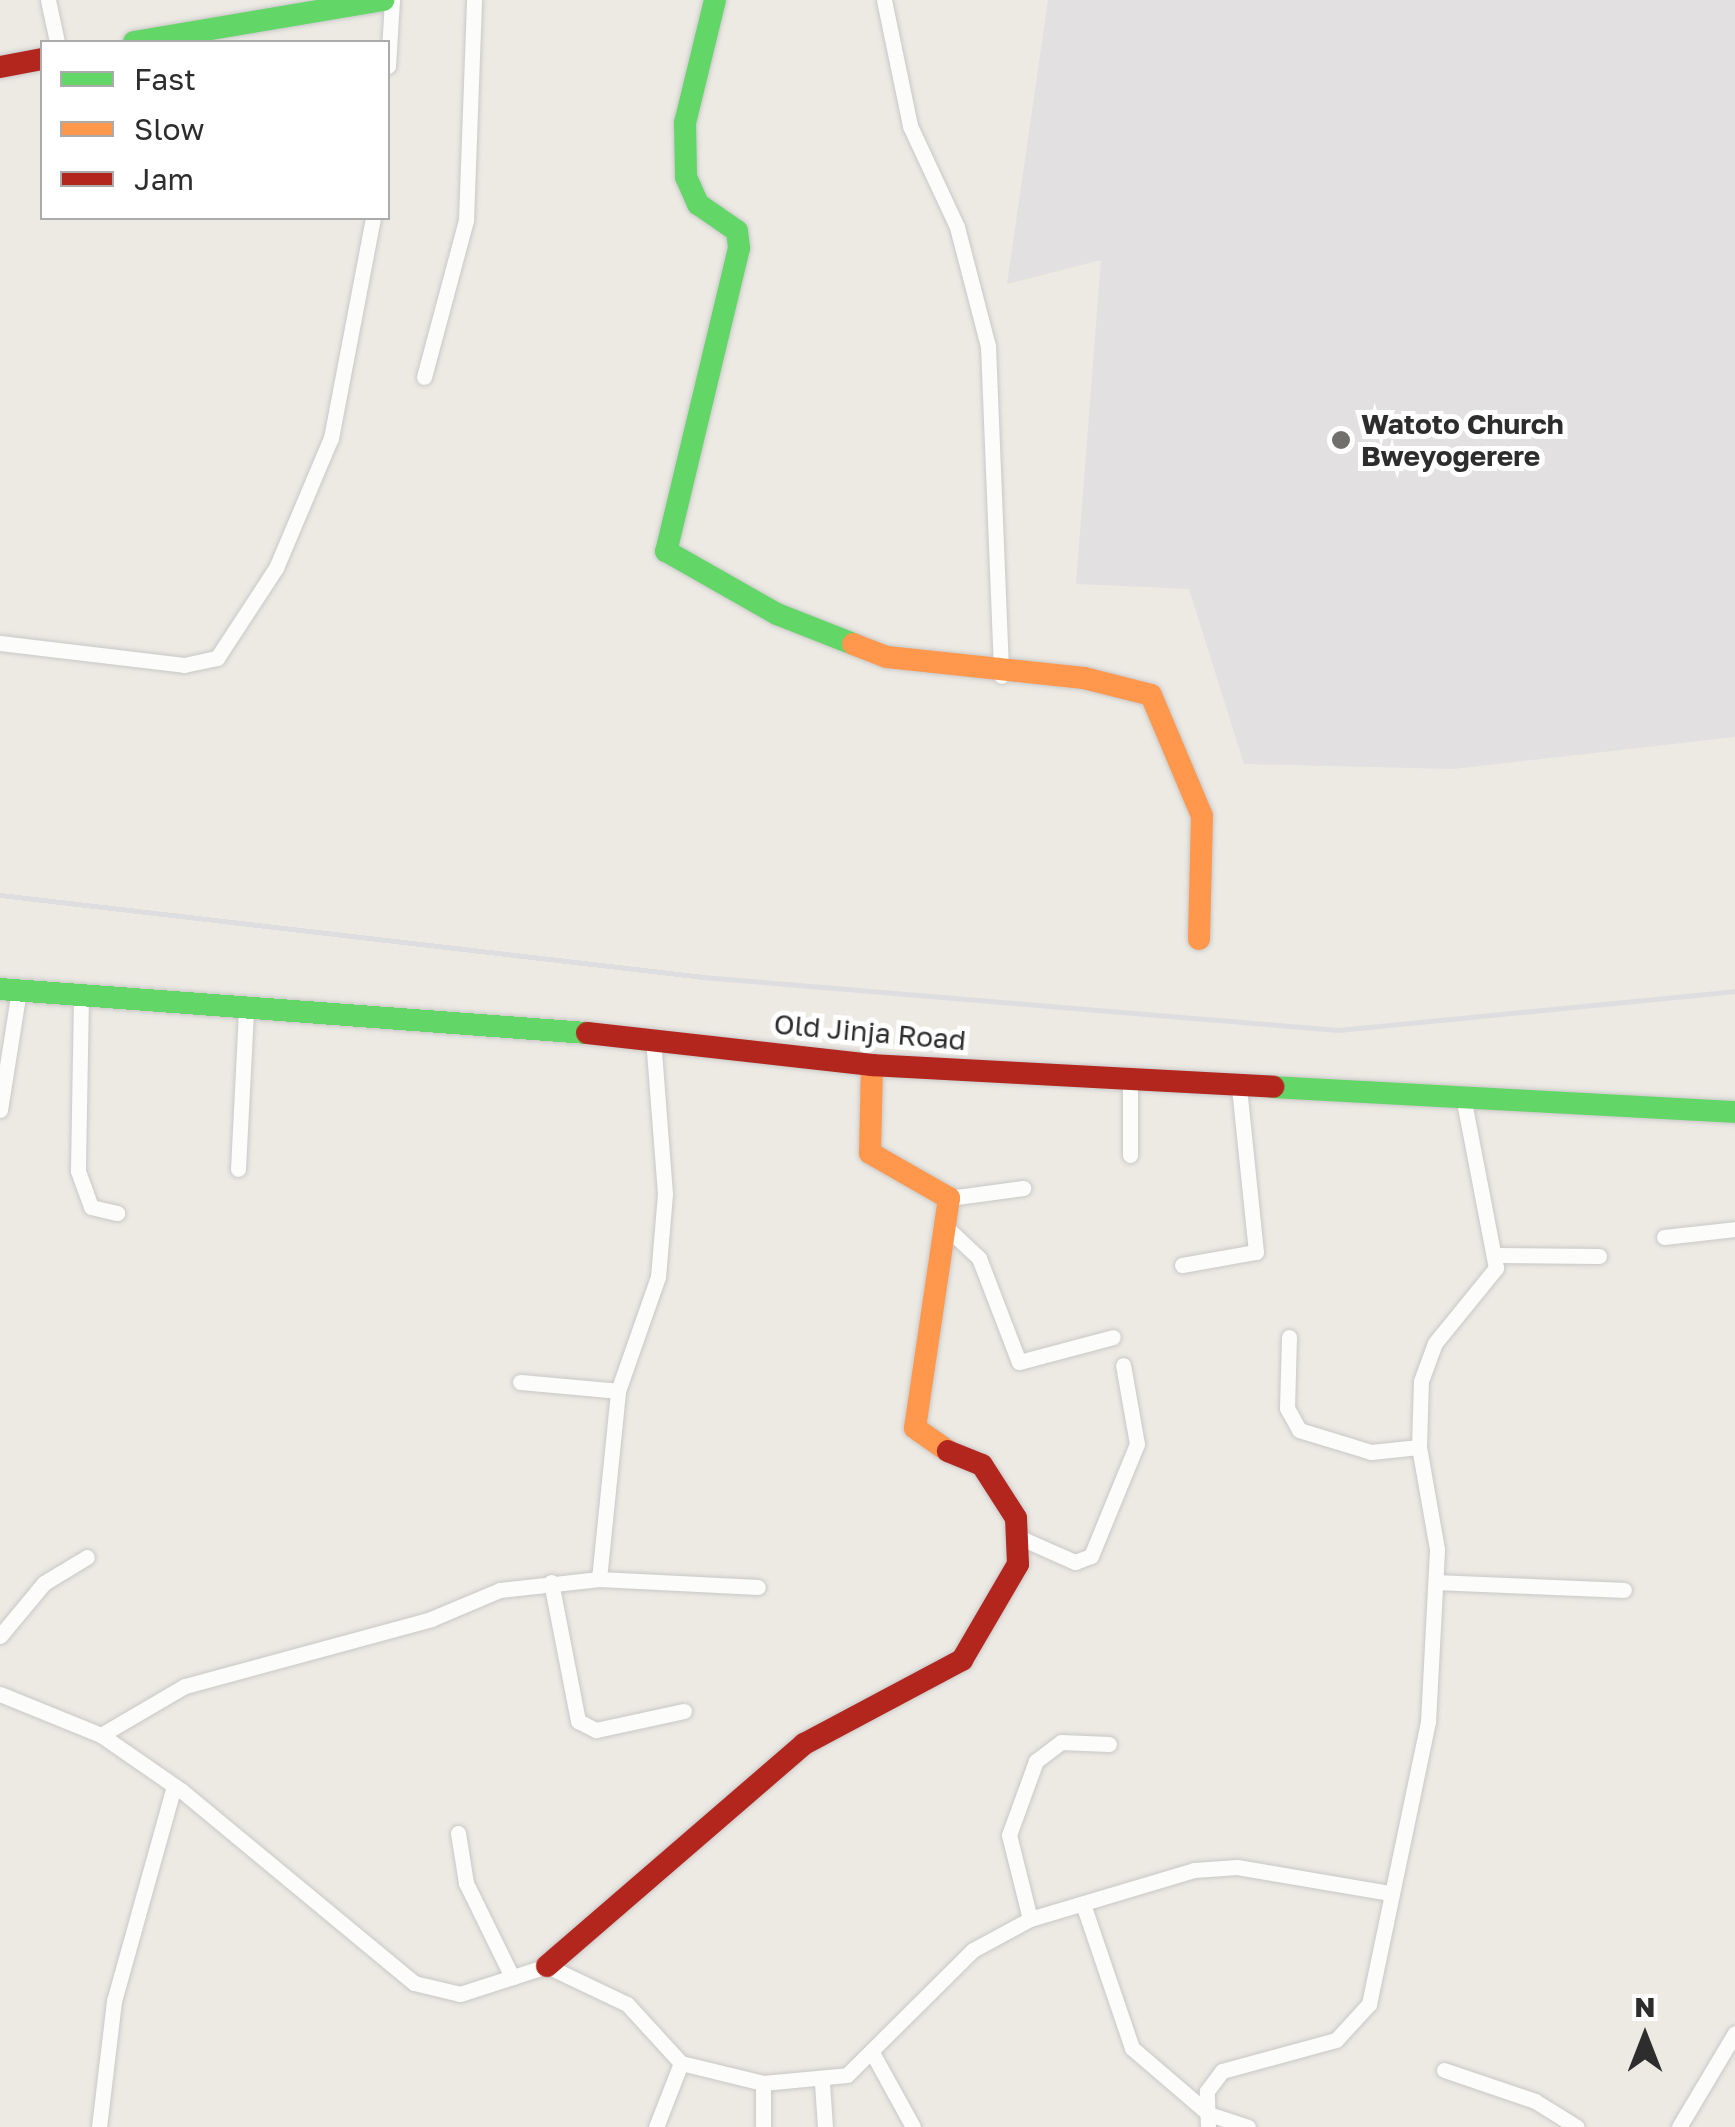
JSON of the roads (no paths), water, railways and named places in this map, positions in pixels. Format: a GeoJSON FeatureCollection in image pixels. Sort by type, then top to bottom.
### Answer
{"type":"FeatureCollection","features":[{"type":"Feature","properties":{"kind":"main road"},"geometry":{"type":"LineString","coordinates":[[144,40],[306,6],[383,0]]}},
{"type":"Feature","properties":{"kind":"main road"},"geometry":{"type":"LineString","coordinates":[[716,0],[685,124],[686,178],[698,204],[737,232],[740,248],[666,551],[776,614],[868,651],[1001,676],[1084,678],[1140,688],[1160,704],[1202,816],[1199,939]]}},
{"type":"Feature","properties":{"kind":"main road"},"geometry":{"type":"LineString","coordinates":[[0,67],[40,59]]}},
{"type":"Feature","properties":{"kind":"main road","name":"Old Jinja Road"},"geometry":{"type":"LineString","coordinates":[[9,990],[653,1039],[872,1065],[1239,1088],[1735,1112]]}},
{"type":"Feature","properties":{"kind":"main road"},"geometry":{"type":"LineString","coordinates":[[547,1966],[804,1744],[962,1660],[1023,1540],[974,1456],[924,1442],[915,1428],[949,1198],[870,1152],[872,1065]]}},
{"type":"Feature","properties":{"kind":"street"},"geometry":{"type":"LineString","coordinates":[[48,0],[58,40]]}},
{"type":"Feature","properties":{"kind":"street"},"geometry":{"type":"LineString","coordinates":[[390,40],[392,0]]}},
{"type":"Feature","properties":{"kind":"street"},"geometry":{"type":"LineString","coordinates":[[424,377],[466,220],[474,0]]}},
{"type":"Feature","properties":{"kind":"street"},"geometry":{"type":"LineString","coordinates":[[884,0],[910,126],[957,226],[988,346],[1001,676]]}},
{"type":"Feature","properties":{"kind":"street"},"geometry":{"type":"LineString","coordinates":[[0,643],[184,665],[217,658],[276,568],[331,438],[373,220]]}},
{"type":"Feature","properties":{"kind":"street"},"geometry":{"type":"LineString","coordinates":[[0,1110],[9,990]]}},
{"type":"Feature","properties":{"kind":"street"},"geometry":{"type":"LineString","coordinates":[[81,996],[78,1171],[92,1206],[117,1212]]}},
{"type":"Feature","properties":{"kind":"street"},"geometry":{"type":"LineString","coordinates":[[238,1169],[246,1009]]}},
{"type":"Feature","properties":{"kind":"street"},"geometry":{"type":"LineString","coordinates":[[599,1579],[618,1391],[660,1260],[653,1039]]}},
{"type":"Feature","properties":{"kind":"street"},"geometry":{"type":"LineString","coordinates":[[1130,1082],[1130,1155]]}},
{"type":"Feature","properties":{"kind":"street"},"geometry":{"type":"LineString","coordinates":[[1182,1265],[1256,1252],[1239,1088]]}},
{"type":"Feature","properties":{"kind":"street"},"geometry":{"type":"LineString","coordinates":[[1208,2120],[1207,2091],[1222,2072],[1336,2040],[1361,2020],[1422,1768],[1436,1582],[1420,1447],[1426,1362],[1496,1268],[1463,1096]]}},
{"type":"Feature","properties":{"kind":"street"},"geometry":{"type":"LineString","coordinates":[[949,1198],[1023,1188]]}},
{"type":"Feature","properties":{"kind":"street"},"geometry":{"type":"LineString","coordinates":[[947,1228],[979,1258],[1019,1362],[1113,1338]]}},
{"type":"Feature","properties":{"kind":"street"},"geometry":{"type":"LineString","coordinates":[[1664,1237],[1735,1228]]}},
{"type":"Feature","properties":{"kind":"street"},"geometry":{"type":"LineString","coordinates":[[1496,1255],[1598,1256]]}},
{"type":"Feature","properties":{"kind":"street"},"geometry":{"type":"LineString","coordinates":[[1289,1337],[1288,1408],[1299,1430],[1370,1452],[1420,1447]]}},
{"type":"Feature","properties":{"kind":"street"},"geometry":{"type":"LineString","coordinates":[[1023,1540],[1075,1562],[1091,1556],[1136,1444],[1122,1365]]}},
{"type":"Feature","properties":{"kind":"street"},"geometry":{"type":"LineString","coordinates":[[520,1382],[618,1391]]}},
{"type":"Feature","properties":{"kind":"street"},"geometry":{"type":"LineString","coordinates":[[0,1636],[44,1582],[86,1557]]}},
{"type":"Feature","properties":{"kind":"street"},"geometry":{"type":"LineString","coordinates":[[101,1736],[186,1686],[431,1619],[484,1594],[551,1582],[599,1579],[758,1586]]}},
{"type":"Feature","properties":{"kind":"street"},"geometry":{"type":"LineString","coordinates":[[551,1582],[578,1721],[596,1730],[684,1711]]}},
{"type":"Feature","properties":{"kind":"street"},"geometry":{"type":"LineString","coordinates":[[1436,1582],[1624,1590]]}},
{"type":"Feature","properties":{"kind":"street"},"geometry":{"type":"LineString","coordinates":[[0,1694],[101,1736],[174,1786],[414,1983],[460,1994],[547,1966],[627,2004],[681,2063],[764,2083],[822,2083],[874,2056],[952,1968],[1030,1919],[1084,1907],[1216,1866],[1389,1892]]}},
{"type":"Feature","properties":{"kind":"street"},"geometry":{"type":"LineString","coordinates":[[1030,1919],[1009,1835],[1036,1762],[1061,1742],[1109,1744]]}},
{"type":"Feature","properties":{"kind":"street"},"geometry":{"type":"LineString","coordinates":[[100,2127],[114,2001],[174,1786]]}},
{"type":"Feature","properties":{"kind":"street"},"geometry":{"type":"LineString","coordinates":[[458,1832],[466,1883],[512,1977]]}},
{"type":"Feature","properties":{"kind":"street"},"geometry":{"type":"LineString","coordinates":[[1084,1907],[1126,2039],[1208,2120],[1248,2127]]}},
{"type":"Feature","properties":{"kind":"street"},"geometry":{"type":"LineString","coordinates":[[1679,2127],[1735,2033]]}},
{"type":"Feature","properties":{"kind":"street"},"geometry":{"type":"LineString","coordinates":[[874,2056],[913,2127]]}},
{"type":"Feature","properties":{"kind":"street"},"geometry":{"type":"LineString","coordinates":[[656,2127],[681,2063]]}},
{"type":"Feature","properties":{"kind":"street"},"geometry":{"type":"LineString","coordinates":[[1444,2070],[1535,2101],[1576,2127]]}},
{"type":"Feature","properties":{"kind":"street"},"geometry":{"type":"LineString","coordinates":[[762,2127],[764,2083]]}},
{"type":"Feature","properties":{"kind":"street"},"geometry":{"type":"LineString","coordinates":[[822,2083],[825,2127]]}},
{"type":"Feature","properties":{"kind":"railway"},"geometry":{"type":"LineString","coordinates":[[0,895],[703,977],[1338,1030],[1735,991]]}},
{"type":"Feature","properties":{"kind":"place","name":"Watoto Church Bweyogerere"},"geometry":{"type":"Point","coordinates":[1341,440]}}]}
